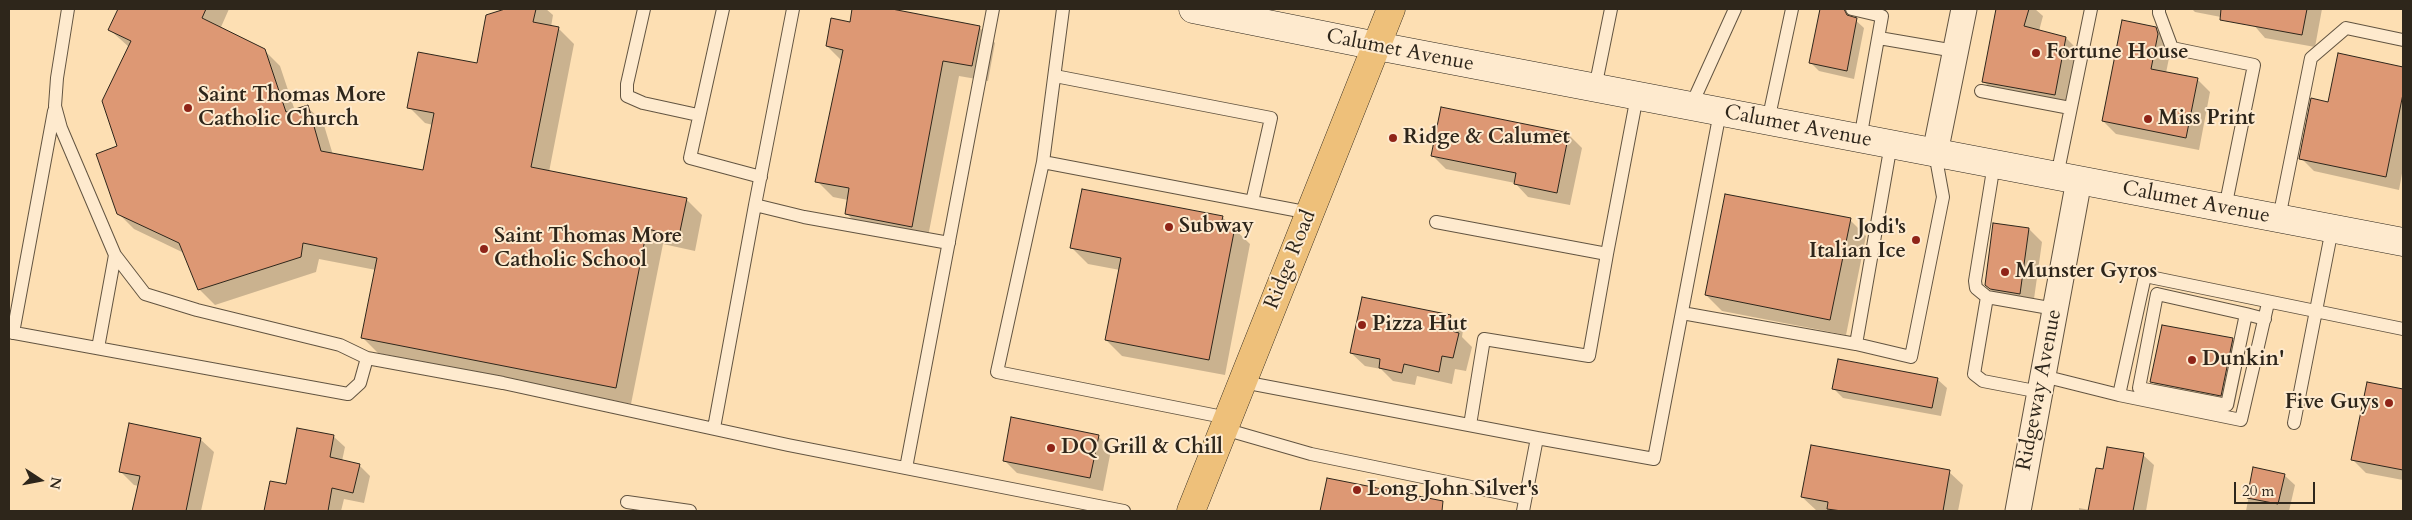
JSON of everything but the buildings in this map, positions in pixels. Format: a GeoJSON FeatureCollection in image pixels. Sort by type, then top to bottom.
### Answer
{"type":"FeatureCollection","features":[{"type":"Feature","properties":{"kind":"main road","name":"Calumet Avenue"},"geometry":{"type":"LineString","coordinates":[[1193,9],[1220,12],[1377,46],[2403,242]]}},
{"type":"Feature","properties":{"kind":"main road","name":"Ridge Road"},"geometry":{"type":"LineString","coordinates":[[1191,511],[1391,9]]}},
{"type":"Feature","properties":{"kind":"street"},"geometry":{"type":"LineString","coordinates":[[1935,153],[1964,9]]}},
{"type":"Feature","properties":{"kind":"street","name":"Ridgeway Avenue"},"geometry":{"type":"LineString","coordinates":[[2018,511],[2055,309],[2068,178]]}},
{"type":"Feature","properties":{"kind":"lane"},"geometry":{"type":"LineString","coordinates":[[68,9],[57,78],[55,106],[11,332],[348,394],[360,383],[367,358]]}},
{"type":"Feature","properties":{"kind":"lane"},"geometry":{"type":"LineString","coordinates":[[644,9],[627,84],[627,96],[643,103],[698,115]]}},
{"type":"Feature","properties":{"kind":"lane"},"geometry":{"type":"LineString","coordinates":[[723,9],[690,158],[760,177]]}},
{"type":"Feature","properties":{"kind":"lane"},"geometry":{"type":"LineString","coordinates":[[714,428],[754,205],[793,9]]}},
{"type":"Feature","properties":{"kind":"lane"},"geometry":{"type":"LineString","coordinates":[[906,468],[993,9]]}},
{"type":"Feature","properties":{"kind":"lane"},"geometry":{"type":"LineString","coordinates":[[1063,9],[1043,162],[997,372],[1226,423],[1311,454],[1525,498]]}},
{"type":"Feature","properties":{"kind":"lane"},"geometry":{"type":"LineString","coordinates":[[1595,88],[1611,9]]}},
{"type":"Feature","properties":{"kind":"lane"},"geometry":{"type":"LineString","coordinates":[[1691,106],[1735,9]]}},
{"type":"Feature","properties":{"kind":"lane"},"geometry":{"type":"LineString","coordinates":[[1768,121],[1792,9]]}},
{"type":"Feature","properties":{"kind":"lane"},"geometry":{"type":"LineString","coordinates":[[1852,9],[1882,16],[1860,139]]}},
{"type":"Feature","properties":{"kind":"lane"},"geometry":{"type":"LineString","coordinates":[[2068,178],[2070,108],[2091,9]]}},
{"type":"Feature","properties":{"kind":"lane"},"geometry":{"type":"LineString","coordinates":[[2159,9],[2172,48],[2254,65],[2225,208]]}},
{"type":"Feature","properties":{"kind":"lane"},"geometry":{"type":"LineString","coordinates":[[2279,218],[2311,58],[2346,28],[2403,40]]}},
{"type":"Feature","properties":{"kind":"lane"},"geometry":{"type":"LineString","coordinates":[[1879,38],[1956,51]]}},
{"type":"Feature","properties":{"kind":"lane"},"geometry":{"type":"LineString","coordinates":[[1055,76],[1271,118],[1252,202]]}},
{"type":"Feature","properties":{"kind":"lane"},"geometry":{"type":"LineString","coordinates":[[1981,91],[2070,108]]}},
{"type":"Feature","properties":{"kind":"lane"},"geometry":{"type":"LineString","coordinates":[[1470,425],[1484,339],[1589,356],[1637,96]]}},
{"type":"Feature","properties":{"kind":"lane"},"geometry":{"type":"LineString","coordinates":[[55,106],[61,128],[115,254],[145,294],[197,310],[340,345],[367,358],[503,383],[906,468],[1124,511]]}},
{"type":"Feature","properties":{"kind":"lane"},"geometry":{"type":"LineString","coordinates":[[1243,382],[1654,459],[1720,112]]}},
{"type":"Feature","properties":{"kind":"lane"},"geometry":{"type":"LineString","coordinates":[[1856,344],[1891,144]]}},
{"type":"Feature","properties":{"kind":"lane"},"geometry":{"type":"LineString","coordinates":[[1682,313],[1856,344],[1911,357],[1943,197],[1935,153]]}},
{"type":"Feature","properties":{"kind":"lane"},"geometry":{"type":"LineString","coordinates":[[1043,162],[1310,213]]}},
{"type":"Feature","properties":{"kind":"lane"},"geometry":{"type":"LineString","coordinates":[[1994,164],[1975,281],[1976,288],[1987,297],[2055,309]]}},
{"type":"Feature","properties":{"kind":"lane"},"geometry":{"type":"LineString","coordinates":[[754,205],[804,217],[949,243]]}},
{"type":"Feature","properties":{"kind":"lane"},"geometry":{"type":"LineString","coordinates":[[1436,222],[1607,254]]}},
{"type":"Feature","properties":{"kind":"lane"},"geometry":{"type":"LineString","coordinates":[[2294,423],[2332,229]]}},
{"type":"Feature","properties":{"kind":"lane"},"geometry":{"type":"LineString","coordinates":[[98,348],[115,254]]}},
{"type":"Feature","properties":{"kind":"lane"},"geometry":{"type":"LineString","coordinates":[[2119,395],[2145,276],[2316,313],[2403,329]]}},
{"type":"Feature","properties":{"kind":"lane"},"geometry":{"type":"LineString","coordinates":[[2246,314],[2227,405],[2138,388],[2157,294],[2246,314],[2265,319]]}},
{"type":"Feature","properties":{"kind":"lane"},"geometry":{"type":"LineString","coordinates":[[1987,297],[1974,374],[1982,382],[2041,384],[2119,395],[2241,420],[2268,303]]}},
{"type":"Feature","properties":{"kind":"lane"},"geometry":{"type":"LineString","coordinates":[[1523,511],[1537,438]]}},
{"type":"Feature","properties":{"kind":"lane"},"geometry":{"type":"LineString","coordinates":[[627,502],[690,511]]}},
{"type":"Feature","properties":{"kind":"place","name":"Fortune House"},"geometry":{"type":"Point","coordinates":[2036,53]}},
{"type":"Feature","properties":{"kind":"place","name":"Saint Thomas More Catholic Church"},"geometry":{"type":"Point","coordinates":[188,108]}},
{"type":"Feature","properties":{"kind":"place","name":"Miss Print"},"geometry":{"type":"Point","coordinates":[2148,119]}},
{"type":"Feature","properties":{"kind":"place","name":"Ridge & Calumet"},"geometry":{"type":"Point","coordinates":[1393,138]}},
{"type":"Feature","properties":{"kind":"place","name":"Subway"},"geometry":{"type":"Point","coordinates":[1169,227]}},
{"type":"Feature","properties":{"kind":"place","name":"Jodi's Italian Ice"},"geometry":{"type":"Point","coordinates":[1916,240]}},
{"type":"Feature","properties":{"kind":"place","name":"Saint Thomas More Catholic School"},"geometry":{"type":"Point","coordinates":[484,249]}},
{"type":"Feature","properties":{"kind":"place","name":"Munster Gyros"},"geometry":{"type":"Point","coordinates":[2005,272]}},
{"type":"Feature","properties":{"kind":"place","name":"Pizza Hut"},"geometry":{"type":"Point","coordinates":[1362,325]}},
{"type":"Feature","properties":{"kind":"place","name":"Dunkin'"},"geometry":{"type":"Point","coordinates":[2192,360]}},
{"type":"Feature","properties":{"kind":"place","name":"Five Guys"},"geometry":{"type":"Point","coordinates":[2389,403]}},
{"type":"Feature","properties":{"kind":"place","name":"DQ Grill & Chill"},"geometry":{"type":"Point","coordinates":[1051,448]}},
{"type":"Feature","properties":{"kind":"place","name":"Long John Silver's"},"geometry":{"type":"Point","coordinates":[1357,490]}}]}
